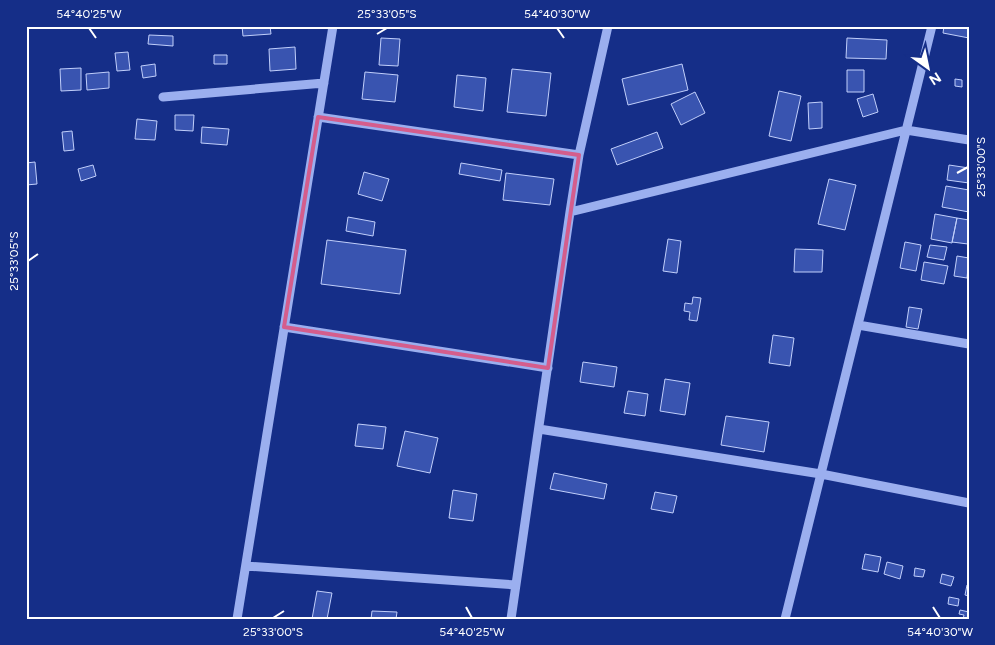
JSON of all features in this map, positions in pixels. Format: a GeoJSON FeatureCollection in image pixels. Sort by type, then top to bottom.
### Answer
{"type":"FeatureCollection","features":[{"type":"Feature","properties":{"kind":"street"},"geometry":{"type":"LineString","coordinates":[[237,619],[333,26]]}},
{"type":"Feature","properties":{"kind":"street"},"geometry":{"type":"LineString","coordinates":[[511,619],[570,212],[580,155],[608,26]]}},
{"type":"Feature","properties":{"kind":"street"},"geometry":{"type":"LineString","coordinates":[[785,619],[932,26]]}},
{"type":"Feature","properties":{"kind":"street"},"geometry":{"type":"LineString","coordinates":[[163,96],[324,83]]}},
{"type":"Feature","properties":{"kind":"street"},"geometry":{"type":"LineString","coordinates":[[318,118],[580,155]]}},
{"type":"Feature","properties":{"kind":"street"},"geometry":{"type":"LineString","coordinates":[[570,212],[906,130],[969,140]]}},
{"type":"Feature","properties":{"kind":"street"},"geometry":{"type":"LineString","coordinates":[[858,325],[969,344]]}},
{"type":"Feature","properties":{"kind":"street"},"geometry":{"type":"LineString","coordinates":[[284,327],[548,368]]}},
{"type":"Feature","properties":{"kind":"street"},"geometry":{"type":"LineString","coordinates":[[539,429],[821,474],[969,504]]}},
{"type":"Feature","properties":{"kind":"street"},"geometry":{"type":"LineString","coordinates":[[246,566],[516,585]]}},
{"type":"Feature","properties":{"kind":"highlighted area"},"geometry":{"type":"Polygon","coordinates":[[[318,117],[579,155],[548,368],[284,327],[318,117]]]}},
{"type":"Feature","properties":{"kind":"building"},"geometry":{"type":"Polygon","coordinates":[[[242,26],[270,26],[271,34],[243,36],[242,26]]]}},
{"type":"Feature","properties":{"kind":"building"},"geometry":{"type":"Polygon","coordinates":[[[944,26],[969,26],[969,38],[943,33],[944,26]]]}},
{"type":"Feature","properties":{"kind":"building"},"geometry":{"type":"Polygon","coordinates":[[[149,35],[173,36],[173,46],[148,44],[149,35]]]}},
{"type":"Feature","properties":{"kind":"building"},"geometry":{"type":"Polygon","coordinates":[[[381,38],[400,39],[398,66],[379,65],[381,38]]]}},
{"type":"Feature","properties":{"kind":"building"},"geometry":{"type":"Polygon","coordinates":[[[847,38],[887,40],[886,59],[846,58],[847,38]]]}},
{"type":"Feature","properties":{"kind":"building"},"geometry":{"type":"Polygon","coordinates":[[[295,47],[296,69],[270,71],[269,49],[295,47]]]}},
{"type":"Feature","properties":{"kind":"building"},"geometry":{"type":"Polygon","coordinates":[[[128,52],[130,70],[117,71],[115,53],[128,52]]]}},
{"type":"Feature","properties":{"kind":"building"},"geometry":{"type":"Polygon","coordinates":[[[214,55],[227,55],[227,64],[214,64],[214,55]]]}},
{"type":"Feature","properties":{"kind":"building"},"geometry":{"type":"Polygon","coordinates":[[[155,64],[156,76],[143,78],[141,66],[155,64]]]}},
{"type":"Feature","properties":{"kind":"building"},"geometry":{"type":"Polygon","coordinates":[[[682,64],[688,90],[628,105],[622,79],[682,64]]]}},
{"type":"Feature","properties":{"kind":"building"},"geometry":{"type":"Polygon","coordinates":[[[81,68],[81,90],[61,91],[60,69],[81,68]]]}},
{"type":"Feature","properties":{"kind":"building"},"geometry":{"type":"Polygon","coordinates":[[[512,69],[551,73],[546,116],[507,112],[512,69]]]}},
{"type":"Feature","properties":{"kind":"building"},"geometry":{"type":"Polygon","coordinates":[[[847,70],[864,70],[864,92],[847,92],[847,70]]]}},
{"type":"Feature","properties":{"kind":"building"},"geometry":{"type":"Polygon","coordinates":[[[109,72],[109,88],[87,90],[86,74],[109,72]]]}},
{"type":"Feature","properties":{"kind":"building"},"geometry":{"type":"Polygon","coordinates":[[[365,72],[398,75],[395,102],[362,99],[365,72]]]}},
{"type":"Feature","properties":{"kind":"building"},"geometry":{"type":"Polygon","coordinates":[[[457,75],[486,78],[483,111],[454,107],[457,75]]]}},
{"type":"Feature","properties":{"kind":"building"},"geometry":{"type":"Polygon","coordinates":[[[955,79],[962,80],[962,87],[955,86],[955,79]]]}},
{"type":"Feature","properties":{"kind":"building"},"geometry":{"type":"Polygon","coordinates":[[[779,91],[801,96],[791,141],[769,136],[779,91]]]}},
{"type":"Feature","properties":{"kind":"building"},"geometry":{"type":"Polygon","coordinates":[[[695,92],[705,113],[681,125],[671,104],[695,92]]]}},
{"type":"Feature","properties":{"kind":"building"},"geometry":{"type":"Polygon","coordinates":[[[873,94],[878,112],[863,117],[857,99],[873,94]]]}},
{"type":"Feature","properties":{"kind":"building"},"geometry":{"type":"Polygon","coordinates":[[[822,102],[822,128],[809,129],[808,103],[822,102]]]}},
{"type":"Feature","properties":{"kind":"building"},"geometry":{"type":"Polygon","coordinates":[[[175,115],[194,115],[193,131],[175,130],[175,115]]]}},
{"type":"Feature","properties":{"kind":"building"},"geometry":{"type":"Polygon","coordinates":[[[137,119],[157,121],[155,140],[135,139],[137,119]]]}},
{"type":"Feature","properties":{"kind":"building"},"geometry":{"type":"Polygon","coordinates":[[[202,127],[229,129],[227,145],[201,143],[202,127]]]}},
{"type":"Feature","properties":{"kind":"building"},"geometry":{"type":"Polygon","coordinates":[[[72,131],[74,150],[64,151],[62,132],[72,131]]]}},
{"type":"Feature","properties":{"kind":"building"},"geometry":{"type":"Polygon","coordinates":[[[657,132],[663,148],[617,165],[611,149],[657,132]]]}},
{"type":"Feature","properties":{"kind":"building"},"geometry":{"type":"Polygon","coordinates":[[[35,162],[37,184],[26,185],[26,163],[35,162]]]}},
{"type":"Feature","properties":{"kind":"building"},"geometry":{"type":"Polygon","coordinates":[[[461,163],[502,170],[500,181],[459,174],[461,163]]]}},
{"type":"Feature","properties":{"kind":"building"},"geometry":{"type":"Polygon","coordinates":[[[93,165],[96,176],[81,181],[78,169],[93,165]]]}},
{"type":"Feature","properties":{"kind":"building"},"geometry":{"type":"Polygon","coordinates":[[[949,165],[969,168],[969,183],[947,180],[949,165]]]}},
{"type":"Feature","properties":{"kind":"building"},"geometry":{"type":"Polygon","coordinates":[[[364,172],[389,179],[382,201],[358,194],[364,172]]]}},
{"type":"Feature","properties":{"kind":"building"},"geometry":{"type":"Polygon","coordinates":[[[506,173],[554,179],[550,205],[503,200],[506,173]]]}},
{"type":"Feature","properties":{"kind":"building"},"geometry":{"type":"Polygon","coordinates":[[[829,179],[856,185],[845,230],[818,224],[829,179]]]}},
{"type":"Feature","properties":{"kind":"building"},"geometry":{"type":"Polygon","coordinates":[[[946,186],[969,190],[969,212],[942,207],[946,186]]]}},
{"type":"Feature","properties":{"kind":"building"},"geometry":{"type":"Polygon","coordinates":[[[935,214],[957,218],[952,243],[931,239],[935,214]]]}},
{"type":"Feature","properties":{"kind":"building"},"geometry":{"type":"Polygon","coordinates":[[[348,217],[375,222],[373,236],[346,231],[348,217]]]}},
{"type":"Feature","properties":{"kind":"building"},"geometry":{"type":"Polygon","coordinates":[[[957,218],[969,220],[968,244],[952,242],[957,218]]]}},
{"type":"Feature","properties":{"kind":"building"},"geometry":{"type":"Polygon","coordinates":[[[668,239],[681,241],[677,273],[663,271],[668,239]]]}},
{"type":"Feature","properties":{"kind":"building"},"geometry":{"type":"Polygon","coordinates":[[[327,240],[406,250],[400,294],[321,284],[327,240]]]}},
{"type":"Feature","properties":{"kind":"building"},"geometry":{"type":"Polygon","coordinates":[[[905,242],[921,245],[916,271],[900,268],[905,242]]]}},
{"type":"Feature","properties":{"kind":"building"},"geometry":{"type":"Polygon","coordinates":[[[930,245],[947,247],[944,260],[927,257],[930,245]]]}},
{"type":"Feature","properties":{"kind":"building"},"geometry":{"type":"Polygon","coordinates":[[[795,249],[823,250],[822,272],[794,272],[795,249]]]}},
{"type":"Feature","properties":{"kind":"building"},"geometry":{"type":"Polygon","coordinates":[[[957,256],[969,258],[967,278],[954,276],[957,256]]]}},
{"type":"Feature","properties":{"kind":"building"},"geometry":{"type":"Polygon","coordinates":[[[924,262],[948,266],[944,284],[921,280],[924,262]]]}},
{"type":"Feature","properties":{"kind":"building"},"geometry":{"type":"Polygon","coordinates":[[[693,297],[701,298],[697,321],[689,320],[690,312],[684,311],[685,303],[692,304],[693,297]]]}},
{"type":"Feature","properties":{"kind":"building"},"geometry":{"type":"Polygon","coordinates":[[[909,307],[922,309],[918,329],[906,327],[909,307]]]}},
{"type":"Feature","properties":{"kind":"building"},"geometry":{"type":"Polygon","coordinates":[[[773,335],[794,338],[790,366],[769,363],[773,335]]]}},
{"type":"Feature","properties":{"kind":"building"},"geometry":{"type":"Polygon","coordinates":[[[583,362],[617,367],[614,387],[580,382],[583,362]]]}},
{"type":"Feature","properties":{"kind":"building"},"geometry":{"type":"Polygon","coordinates":[[[665,379],[690,383],[685,415],[660,411],[665,379]]]}},
{"type":"Feature","properties":{"kind":"building"},"geometry":{"type":"Polygon","coordinates":[[[628,391],[648,394],[645,416],[624,413],[628,391]]]}},
{"type":"Feature","properties":{"kind":"building"},"geometry":{"type":"Polygon","coordinates":[[[726,416],[769,422],[764,452],[721,445],[726,416]]]}},
{"type":"Feature","properties":{"kind":"building"},"geometry":{"type":"Polygon","coordinates":[[[358,424],[386,427],[383,449],[355,446],[358,424]]]}},
{"type":"Feature","properties":{"kind":"building"},"geometry":{"type":"Polygon","coordinates":[[[405,431],[438,438],[430,473],[397,466],[405,431]]]}},
{"type":"Feature","properties":{"kind":"building"},"geometry":{"type":"Polygon","coordinates":[[[554,473],[607,484],[604,499],[550,489],[554,473]]]}},
{"type":"Feature","properties":{"kind":"building"},"geometry":{"type":"Polygon","coordinates":[[[453,490],[477,494],[473,521],[449,518],[453,490]]]}},
{"type":"Feature","properties":{"kind":"building"},"geometry":{"type":"Polygon","coordinates":[[[655,492],[677,496],[673,513],[651,509],[655,492]]]}},
{"type":"Feature","properties":{"kind":"building"},"geometry":{"type":"Polygon","coordinates":[[[865,554],[881,557],[878,572],[862,569],[865,554]]]}},
{"type":"Feature","properties":{"kind":"building"},"geometry":{"type":"Polygon","coordinates":[[[887,562],[903,566],[900,579],[884,574],[887,562]]]}},
{"type":"Feature","properties":{"kind":"building"},"geometry":{"type":"Polygon","coordinates":[[[915,568],[925,570],[923,577],[914,576],[915,568]]]}},
{"type":"Feature","properties":{"kind":"building"},"geometry":{"type":"Polygon","coordinates":[[[942,574],[954,577],[951,586],[940,583],[942,574]]]}},
{"type":"Feature","properties":{"kind":"building"},"geometry":{"type":"Polygon","coordinates":[[[967,585],[969,586],[969,596],[965,595],[967,585]]]}},
{"type":"Feature","properties":{"kind":"building"},"geometry":{"type":"Polygon","coordinates":[[[317,591],[332,593],[327,619],[312,619],[317,591]]]}},
{"type":"Feature","properties":{"kind":"building"},"geometry":{"type":"Polygon","coordinates":[[[949,597],[959,599],[958,606],[948,604],[949,597]]]}},
{"type":"Feature","properties":{"kind":"building"},"geometry":{"type":"Polygon","coordinates":[[[960,610],[969,612],[969,619],[963,619],[964,615],[959,614],[960,610]]]}},
{"type":"Feature","properties":{"kind":"building"},"geometry":{"type":"Polygon","coordinates":[[[372,611],[397,612],[396,619],[371,619],[372,611]]]}}]}
